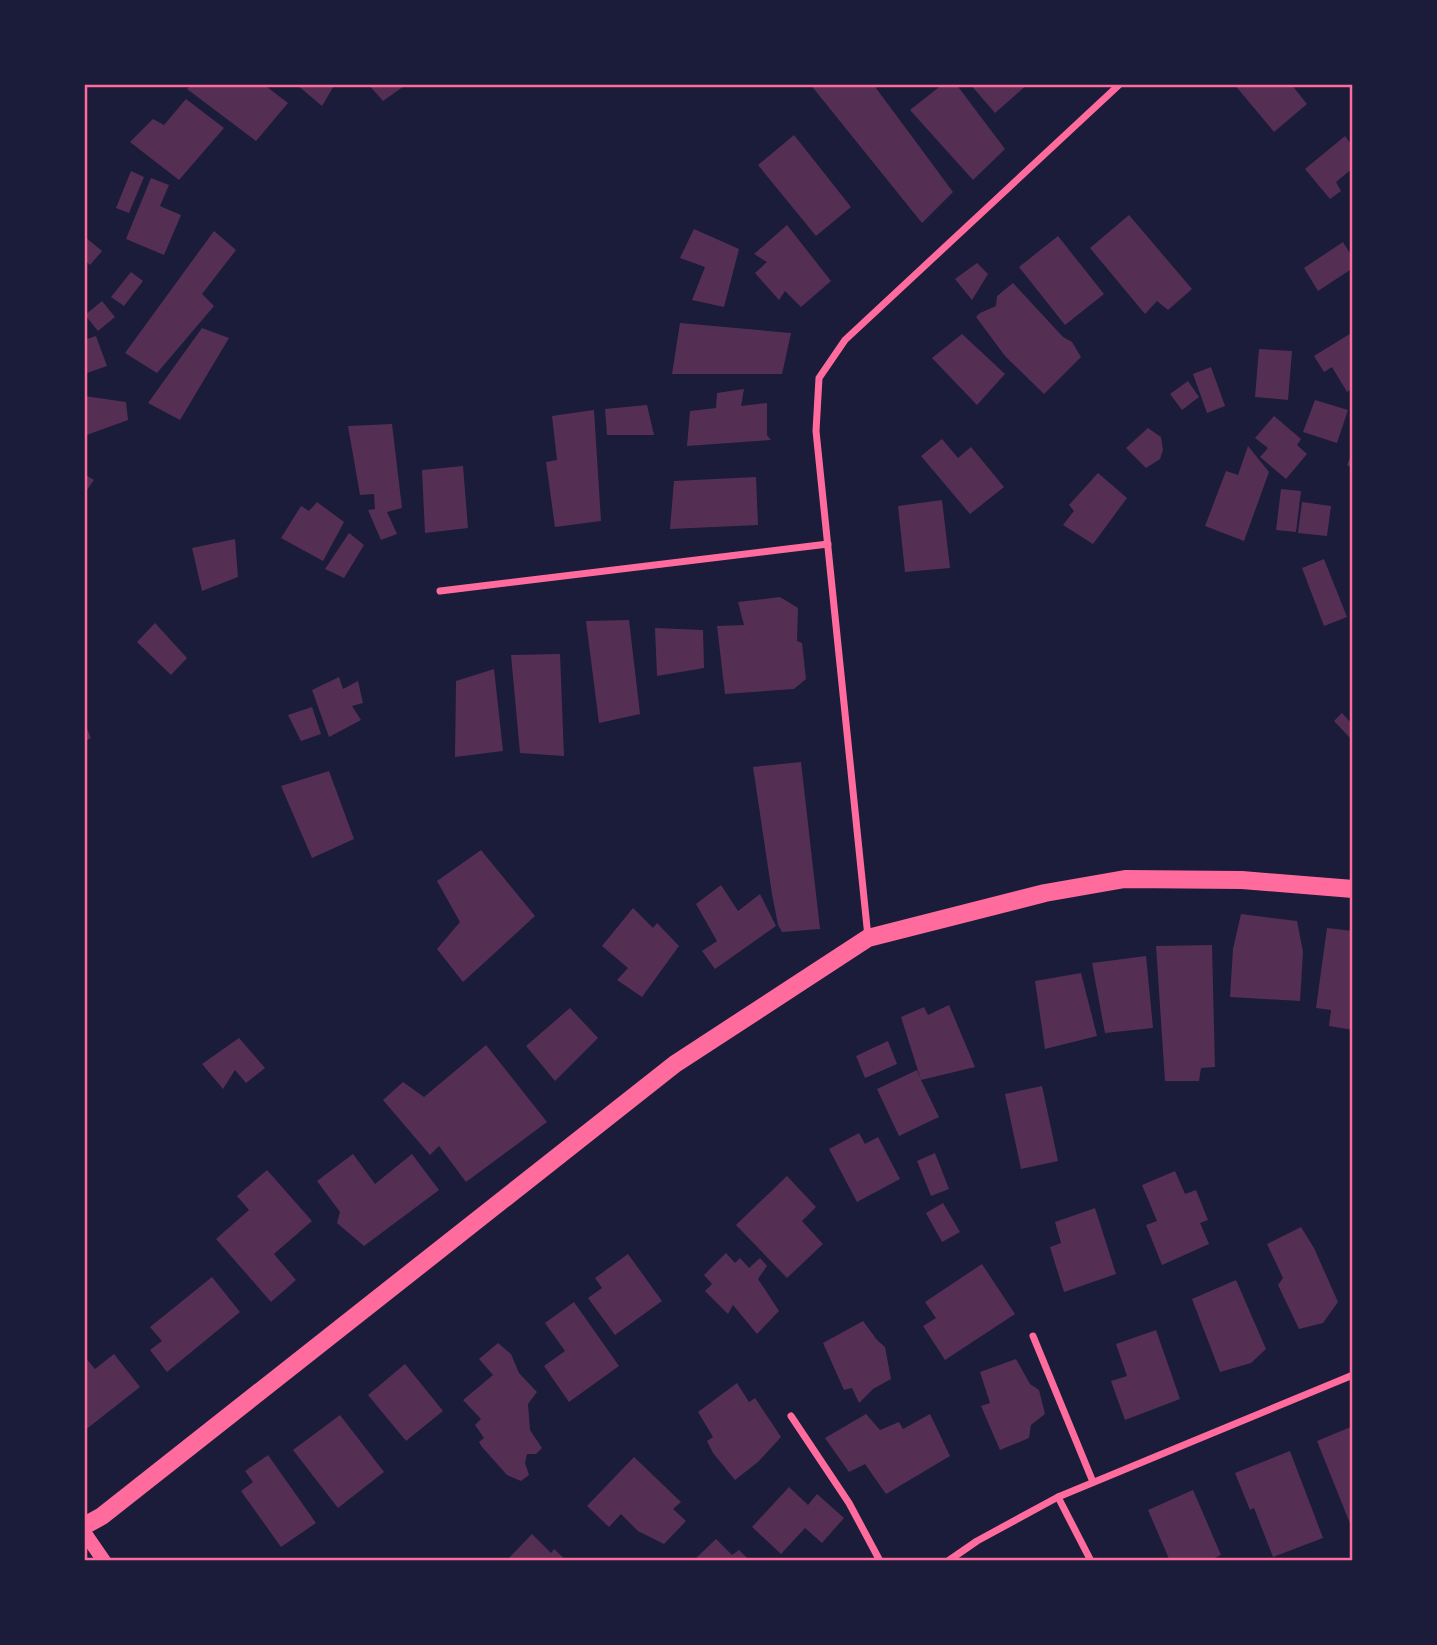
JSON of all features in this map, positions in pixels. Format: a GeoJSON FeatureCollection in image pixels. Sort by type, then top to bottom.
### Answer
{"type":"FeatureCollection","features":[{"type":"Feature","properties":{"kind":"main road"},"geometry":{"type":"LineString","coordinates":[[84,1526],[102,1516],[675,1064],[868,938],[1045,893],[1125,879],[1242,880],[1353,889]]}},
{"type":"Feature","properties":{"kind":"main road"},"geometry":{"type":"LineString","coordinates":[[84,1532],[104,1561]]}},
{"type":"Feature","properties":{"kind":"street"},"geometry":{"type":"LineString","coordinates":[[868,938],[816,431],[819,378],[845,340],[1120,84]]}},
{"type":"Feature","properties":{"kind":"street"},"geometry":{"type":"LineString","coordinates":[[440,591],[828,544]]}},
{"type":"Feature","properties":{"kind":"street"},"geometry":{"type":"LineString","coordinates":[[1033,1336],[1093,1482]]}},
{"type":"Feature","properties":{"kind":"street"},"geometry":{"type":"LineString","coordinates":[[948,1561],[977,1541],[1058,1497],[1353,1375]]}},
{"type":"Feature","properties":{"kind":"street"},"geometry":{"type":"LineString","coordinates":[[791,1416],[849,1503],[880,1561]]}},
{"type":"Feature","properties":{"kind":"street"},"geometry":{"type":"LineString","coordinates":[[1058,1497],[1091,1561]]}},
{"type":"Feature","properties":{"kind":"building"},"geometry":{"type":"Polygon","coordinates":[[[193,84],[263,84],[288,103],[256,141],[187,89],[193,84]]]}},
{"type":"Feature","properties":{"kind":"building"},"geometry":{"type":"Polygon","coordinates":[[[296,84],[335,84],[322,106],[296,84]]]}},
{"type":"Feature","properties":{"kind":"building"},"geometry":{"type":"Polygon","coordinates":[[[368,84],[407,84],[383,101],[368,84]]]}},
{"type":"Feature","properties":{"kind":"building"},"geometry":{"type":"Polygon","coordinates":[[[810,84],[873,84],[953,192],[922,223],[810,84]]]}},
{"type":"Feature","properties":{"kind":"building"},"geometry":{"type":"Polygon","coordinates":[[[943,84],[956,84],[1005,149],[973,180],[910,110],[943,84]]]}},
{"type":"Feature","properties":{"kind":"building"},"geometry":{"type":"Polygon","coordinates":[[[970,84],[1028,84],[995,113],[970,84]]]}},
{"type":"Feature","properties":{"kind":"building"},"geometry":{"type":"Polygon","coordinates":[[[1234,84],[1291,84],[1307,104],[1274,132],[1234,84]]]}},
{"type":"Feature","properties":{"kind":"building"},"geometry":{"type":"Polygon","coordinates":[[[186,99],[224,128],[179,180],[130,142],[153,119],[164,125],[186,99]]]}},
{"type":"Feature","properties":{"kind":"building"},"geometry":{"type":"Polygon","coordinates":[[[794,135],[851,207],[816,236],[758,165],[794,135]]]}},
{"type":"Feature","properties":{"kind":"building"},"geometry":{"type":"Polygon","coordinates":[[[1345,136],[1353,147],[1353,168],[1336,182],[1341,191],[1330,199],[1305,169],[1345,136]]]}},
{"type":"Feature","properties":{"kind":"building"},"geometry":{"type":"Polygon","coordinates":[[[131,171],[144,177],[129,213],[116,208],[131,171]]]}},
{"type":"Feature","properties":{"kind":"building"},"geometry":{"type":"Polygon","coordinates":[[[151,178],[169,185],[160,206],[181,215],[164,255],[126,239],[151,178]]]}},
{"type":"Feature","properties":{"kind":"building"},"geometry":{"type":"Polygon","coordinates":[[[1129,215],[1192,289],[1168,310],[1157,301],[1145,314],[1090,248],[1129,215]]]}},
{"type":"Feature","properties":{"kind":"building"},"geometry":{"type":"Polygon","coordinates":[[[787,225],[831,281],[801,307],[785,291],[779,300],[755,273],[767,262],[754,254],[787,225]]]}},
{"type":"Feature","properties":{"kind":"building"},"geometry":{"type":"Polygon","coordinates":[[[694,229],[739,249],[724,307],[692,300],[705,267],[680,258],[694,229]]]}},
{"type":"Feature","properties":{"kind":"building"},"geometry":{"type":"Polygon","coordinates":[[[214,231],[236,250],[202,294],[214,306],[157,373],[125,353],[214,231]]]}},
{"type":"Feature","properties":{"kind":"building"},"geometry":{"type":"Polygon","coordinates":[[[84,236],[102,251],[90,265],[84,260],[84,236]]]}},
{"type":"Feature","properties":{"kind":"building"},"geometry":{"type":"Polygon","coordinates":[[[1058,236],[1104,294],[1065,325],[1019,267],[1058,236]]]}},
{"type":"Feature","properties":{"kind":"building"},"geometry":{"type":"Polygon","coordinates":[[[1343,242],[1353,258],[1353,268],[1318,291],[1304,268],[1343,242]]]}},
{"type":"Feature","properties":{"kind":"building"},"geometry":{"type":"Polygon","coordinates":[[[977,263],[988,274],[972,300],[955,279],[977,263]]]}},
{"type":"Feature","properties":{"kind":"building"},"geometry":{"type":"Polygon","coordinates":[[[131,272],[143,281],[124,306],[111,297],[131,272]]]}},
{"type":"Feature","properties":{"kind":"building"},"geometry":{"type":"Polygon","coordinates":[[[1013,283],[1063,337],[1072,342],[1081,357],[1044,394],[1005,356],[976,317],[996,306],[997,296],[1013,283]]]}},
{"type":"Feature","properties":{"kind":"building"},"geometry":{"type":"Polygon","coordinates":[[[102,301],[115,317],[98,331],[85,315],[102,301]]]}},
{"type":"Feature","properties":{"kind":"building"},"geometry":{"type":"Polygon","coordinates":[[[680,323],[791,333],[782,374],[672,374],[680,323]]]}},
{"type":"Feature","properties":{"kind":"building"},"geometry":{"type":"Polygon","coordinates":[[[202,328],[229,338],[180,420],[148,403],[202,328]]]}},
{"type":"Feature","properties":{"kind":"building"},"geometry":{"type":"Polygon","coordinates":[[[1353,332],[1353,388],[1347,392],[1332,367],[1324,372],[1314,356],[1353,332]]]}},
{"type":"Feature","properties":{"kind":"building"},"geometry":{"type":"Polygon","coordinates":[[[962,334],[1005,374],[977,405],[932,358],[962,334]]]}},
{"type":"Feature","properties":{"kind":"building"},"geometry":{"type":"Polygon","coordinates":[[[96,336],[107,366],[84,374],[84,340],[96,336]]]}},
{"type":"Feature","properties":{"kind":"building"},"geometry":{"type":"Polygon","coordinates":[[[1259,349],[1292,351],[1288,400],[1255,397],[1259,349]]]}},
{"type":"Feature","properties":{"kind":"building"},"geometry":{"type":"Polygon","coordinates":[[[1211,367],[1225,406],[1207,413],[1193,374],[1211,367]]]}},
{"type":"Feature","properties":{"kind":"building"},"geometry":{"type":"Polygon","coordinates":[[[1188,381],[1199,397],[1182,410],[1170,394],[1188,381]]]}},
{"type":"Feature","properties":{"kind":"building"},"geometry":{"type":"Polygon","coordinates":[[[744,389],[741,406],[767,403],[767,435],[771,440],[687,446],[690,411],[716,408],[717,393],[744,389]]]}},
{"type":"Feature","properties":{"kind":"building"},"geometry":{"type":"Polygon","coordinates":[[[84,396],[126,402],[128,420],[84,436],[84,396]]]}},
{"type":"Feature","properties":{"kind":"building"},"geometry":{"type":"Polygon","coordinates":[[[1315,400],[1348,410],[1337,443],[1303,432],[1315,400]]]}},
{"type":"Feature","properties":{"kind":"building"},"geometry":{"type":"Polygon","coordinates":[[[647,405],[654,435],[607,435],[605,409],[647,405]]]}},
{"type":"Feature","properties":{"kind":"building"},"geometry":{"type":"Polygon","coordinates":[[[594,410],[601,521],[555,527],[546,462],[557,460],[552,416],[594,410]]]}},
{"type":"Feature","properties":{"kind":"building"},"geometry":{"type":"Polygon","coordinates":[[[1274,416],[1301,439],[1297,445],[1307,454],[1286,479],[1260,457],[1268,448],[1255,438],[1274,416]]]}},
{"type":"Feature","properties":{"kind":"building"},"geometry":{"type":"Polygon","coordinates":[[[392,424],[402,508],[387,512],[397,534],[381,540],[368,510],[375,509],[374,494],[360,495],[348,426],[392,424]]]}},
{"type":"Feature","properties":{"kind":"building"},"geometry":{"type":"Polygon","coordinates":[[[1148,428],[1161,437],[1163,450],[1160,459],[1146,468],[1126,448],[1148,428]]]}},
{"type":"Feature","properties":{"kind":"building"},"geometry":{"type":"Polygon","coordinates":[[[942,439],[958,458],[971,447],[1004,487],[970,514],[921,456],[942,439]]]}},
{"type":"Feature","properties":{"kind":"building"},"geometry":{"type":"Polygon","coordinates":[[[1248,446],[1269,472],[1244,541],[1205,526],[1226,471],[1238,475],[1248,446]]]}},
{"type":"Feature","properties":{"kind":"building"},"geometry":{"type":"Polygon","coordinates":[[[1353,451],[1353,468],[1347,465],[1353,451]]]}},
{"type":"Feature","properties":{"kind":"building"},"geometry":{"type":"Polygon","coordinates":[[[463,466],[468,528],[425,533],[422,470],[463,466]]]}},
{"type":"Feature","properties":{"kind":"building"},"geometry":{"type":"Polygon","coordinates":[[[1098,473],[1127,498],[1093,544],[1063,525],[1074,511],[1069,505],[1098,473]]]}},
{"type":"Feature","properties":{"kind":"building"},"geometry":{"type":"Polygon","coordinates":[[[84,474],[94,480],[84,494],[84,474]]]}},
{"type":"Feature","properties":{"kind":"building"},"geometry":{"type":"Polygon","coordinates":[[[756,477],[758,525],[670,529],[674,481],[756,477]]]}},
{"type":"Feature","properties":{"kind":"building"},"geometry":{"type":"Polygon","coordinates":[[[1281,489],[1301,491],[1296,532],[1276,530],[1281,489]]]}},
{"type":"Feature","properties":{"kind":"building"},"geometry":{"type":"Polygon","coordinates":[[[942,500],[950,568],[905,572],[898,506],[942,500]]]}},
{"type":"Feature","properties":{"kind":"building"},"geometry":{"type":"Polygon","coordinates":[[[317,502],[344,522],[323,561],[281,538],[301,506],[309,511],[317,502]]]}},
{"type":"Feature","properties":{"kind":"building"},"geometry":{"type":"Polygon","coordinates":[[[1302,502],[1331,506],[1327,536],[1298,533],[1302,502]]]}},
{"type":"Feature","properties":{"kind":"building"},"geometry":{"type":"Polygon","coordinates":[[[349,533],[364,545],[344,578],[325,569],[349,533]]]}},
{"type":"Feature","properties":{"kind":"building"},"geometry":{"type":"Polygon","coordinates":[[[235,539],[238,577],[202,591],[192,548],[235,539]]]}},
{"type":"Feature","properties":{"kind":"building"},"geometry":{"type":"Polygon","coordinates":[[[1324,559],[1347,617],[1324,626],[1302,568],[1324,559]]]}},
{"type":"Feature","properties":{"kind":"building"},"geometry":{"type":"Polygon","coordinates":[[[780,597],[798,608],[797,641],[802,643],[806,679],[794,689],[725,694],[717,626],[744,625],[738,602],[780,597]]]}},
{"type":"Feature","properties":{"kind":"building"},"geometry":{"type":"Polygon","coordinates":[[[629,620],[640,714],[599,723],[586,621],[629,620]]]}},
{"type":"Feature","properties":{"kind":"building"},"geometry":{"type":"Polygon","coordinates":[[[155,623],[187,658],[171,675],[137,642],[155,623]]]}},
{"type":"Feature","properties":{"kind":"building"},"geometry":{"type":"Polygon","coordinates":[[[655,628],[703,630],[704,668],[657,676],[655,628]]]}},
{"type":"Feature","properties":{"kind":"building"},"geometry":{"type":"Polygon","coordinates":[[[560,654],[564,756],[520,753],[511,655],[560,654]]]}},
{"type":"Feature","properties":{"kind":"building"},"geometry":{"type":"Polygon","coordinates":[[[494,669],[503,751],[455,757],[456,681],[494,669]]]}},
{"type":"Feature","properties":{"kind":"building"},"geometry":{"type":"Polygon","coordinates":[[[339,677],[343,689],[358,681],[363,703],[352,706],[361,720],[329,737],[312,690],[339,677]]]}},
{"type":"Feature","properties":{"kind":"building"},"geometry":{"type":"Polygon","coordinates":[[[312,707],[321,734],[301,741],[288,715],[312,707]]]}},
{"type":"Feature","properties":{"kind":"building"},"geometry":{"type":"Polygon","coordinates":[[[1342,713],[1353,725],[1351,739],[1334,721],[1342,713]]]}},
{"type":"Feature","properties":{"kind":"building"},"geometry":{"type":"Polygon","coordinates":[[[84,721],[91,738],[84,742],[84,721]]]}},
{"type":"Feature","properties":{"kind":"building"},"geometry":{"type":"Polygon","coordinates":[[[801,762],[820,929],[782,932],[772,894],[753,767],[801,762]]]}},
{"type":"Feature","properties":{"kind":"building"},"geometry":{"type":"Polygon","coordinates":[[[329,771],[354,839],[312,858],[281,786],[329,771]]]}},
{"type":"Feature","properties":{"kind":"building"},"geometry":{"type":"Polygon","coordinates":[[[481,850],[535,916],[463,982],[437,949],[460,922],[437,881],[481,850]]]}},
{"type":"Feature","properties":{"kind":"building"},"geometry":{"type":"Polygon","coordinates":[[[721,885],[738,911],[760,894],[776,926],[715,969],[702,951],[717,941],[696,904],[721,885]]]}},
{"type":"Feature","properties":{"kind":"building"},"geometry":{"type":"Polygon","coordinates":[[[633,908],[653,928],[657,923],[679,946],[642,997],[617,980],[628,968],[602,946],[633,908]]]}},
{"type":"Feature","properties":{"kind":"building"},"geometry":{"type":"Polygon","coordinates":[[[1241,914],[1297,921],[1303,952],[1300,1001],[1230,997],[1233,949],[1241,914]]]}},
{"type":"Feature","properties":{"kind":"building"},"geometry":{"type":"Polygon","coordinates":[[[1327,928],[1353,931],[1353,1030],[1329,1026],[1331,1010],[1316,1008],[1327,928]]]}},
{"type":"Feature","properties":{"kind":"building"},"geometry":{"type":"Polygon","coordinates":[[[1212,945],[1215,1067],[1201,1068],[1199,1081],[1165,1081],[1156,946],[1212,945]]]}},
{"type":"Feature","properties":{"kind":"building"},"geometry":{"type":"Polygon","coordinates":[[[1146,956],[1153,1028],[1105,1033],[1092,963],[1146,956]]]}},
{"type":"Feature","properties":{"kind":"building"},"geometry":{"type":"Polygon","coordinates":[[[1081,973],[1097,1036],[1045,1049],[1035,981],[1081,973]]]}},
{"type":"Feature","properties":{"kind":"building"},"geometry":{"type":"Polygon","coordinates":[[[949,1005],[975,1067],[921,1080],[901,1017],[924,1007],[928,1015],[949,1005]]]}},
{"type":"Feature","properties":{"kind":"building"},"geometry":{"type":"Polygon","coordinates":[[[570,1008],[598,1038],[555,1081],[526,1046],[570,1008]]]}},
{"type":"Feature","properties":{"kind":"building"},"geometry":{"type":"Polygon","coordinates":[[[239,1038],[265,1068],[246,1083],[235,1070],[223,1089],[202,1064],[239,1038]]]}},
{"type":"Feature","properties":{"kind":"building"},"geometry":{"type":"Polygon","coordinates":[[[888,1041],[897,1064],[865,1078],[856,1056],[888,1041]]]}},
{"type":"Feature","properties":{"kind":"building"},"geometry":{"type":"Polygon","coordinates":[[[486,1045],[547,1122],[466,1182],[439,1146],[430,1155],[383,1100],[403,1082],[424,1097],[486,1045]]]}},
{"type":"Feature","properties":{"kind":"building"},"geometry":{"type":"Polygon","coordinates":[[[917,1070],[939,1117],[899,1136],[877,1089],[917,1070]]]}},
{"type":"Feature","properties":{"kind":"building"},"geometry":{"type":"Polygon","coordinates":[[[1042,1086],[1058,1161],[1021,1169],[1005,1094],[1042,1086]]]}},
{"type":"Feature","properties":{"kind":"building"},"geometry":{"type":"Polygon","coordinates":[[[859,1133],[865,1144],[878,1137],[900,1179],[857,1202],[829,1149],[859,1133]]]}},
{"type":"Feature","properties":{"kind":"building"},"geometry":{"type":"Polygon","coordinates":[[[935,1153],[949,1189],[931,1196],[917,1161],[935,1153]]]}},
{"type":"Feature","properties":{"kind":"building"},"geometry":{"type":"Polygon","coordinates":[[[353,1154],[375,1184],[412,1154],[439,1190],[364,1246],[337,1223],[340,1212],[317,1181],[353,1154]]]}},
{"type":"Feature","properties":{"kind":"building"},"geometry":{"type":"Polygon","coordinates":[[[267,1170],[312,1221],[274,1254],[296,1280],[271,1302],[216,1239],[249,1210],[237,1196],[267,1170]]]}},
{"type":"Feature","properties":{"kind":"building"},"geometry":{"type":"Polygon","coordinates":[[[1175,1171],[1185,1194],[1196,1190],[1208,1220],[1200,1223],[1209,1244],[1162,1265],[1146,1225],[1157,1221],[1142,1185],[1175,1171]]]}},
{"type":"Feature","properties":{"kind":"building"},"geometry":{"type":"Polygon","coordinates":[[[787,1176],[816,1207],[802,1221],[823,1244],[787,1278],[736,1225],[787,1176]]]}},
{"type":"Feature","properties":{"kind":"building"},"geometry":{"type":"Polygon","coordinates":[[[943,1203],[960,1232],[942,1242],[926,1213],[943,1203]]]}},
{"type":"Feature","properties":{"kind":"building"},"geometry":{"type":"Polygon","coordinates":[[[1095,1208],[1116,1274],[1064,1292],[1050,1247],[1061,1243],[1055,1222],[1095,1208]]]}},
{"type":"Feature","properties":{"kind":"building"},"geometry":{"type":"Polygon","coordinates":[[[1301,1227],[1314,1248],[1338,1302],[1323,1323],[1299,1329],[1278,1285],[1283,1278],[1267,1244],[1301,1227]]]}},
{"type":"Feature","properties":{"kind":"building"},"geometry":{"type":"Polygon","coordinates":[[[726,1253],[735,1263],[740,1258],[749,1268],[760,1258],[767,1266],[758,1279],[779,1311],[757,1334],[733,1305],[728,1314],[705,1291],[712,1284],[704,1275],[726,1253]]]}},
{"type":"Feature","properties":{"kind":"building"},"geometry":{"type":"Polygon","coordinates":[[[628,1254],[662,1301],[615,1335],[588,1298],[602,1288],[595,1278],[628,1254]]]}},
{"type":"Feature","properties":{"kind":"building"},"geometry":{"type":"Polygon","coordinates":[[[982,1264],[1015,1314],[945,1360],[923,1326],[936,1318],[925,1302],[982,1264]]]}},
{"type":"Feature","properties":{"kind":"building"},"geometry":{"type":"Polygon","coordinates":[[[212,1277],[240,1312],[167,1372],[150,1350],[162,1341],[150,1327],[212,1277]]]}},
{"type":"Feature","properties":{"kind":"building"},"geometry":{"type":"Polygon","coordinates":[[[1236,1280],[1266,1349],[1251,1363],[1220,1372],[1192,1299],[1236,1280]]]}},
{"type":"Feature","properties":{"kind":"building"},"geometry":{"type":"Polygon","coordinates":[[[574,1302],[619,1366],[569,1402],[544,1366],[565,1351],[545,1323],[574,1302]]]}},
{"type":"Feature","properties":{"kind":"building"},"geometry":{"type":"Polygon","coordinates":[[[863,1321],[885,1347],[891,1379],[873,1389],[859,1403],[852,1388],[844,1390],[823,1343],[863,1321]]]}},
{"type":"Feature","properties":{"kind":"building"},"geometry":{"type":"Polygon","coordinates":[[[1156,1330],[1180,1399],[1125,1420],[1111,1381],[1127,1376],[1116,1344],[1156,1330]]]}},
{"type":"Feature","properties":{"kind":"building"},"geometry":{"type":"Polygon","coordinates":[[[498,1343],[511,1354],[519,1373],[537,1392],[528,1404],[530,1430],[542,1448],[536,1454],[527,1454],[525,1463],[529,1475],[521,1481],[507,1475],[482,1447],[479,1442],[484,1438],[475,1425],[481,1419],[463,1400],[493,1375],[479,1359],[498,1343]]]}},
{"type":"Feature","properties":{"kind":"building"},"geometry":{"type":"Polygon","coordinates":[[[114,1354],[140,1387],[84,1431],[84,1356],[95,1369],[114,1354]]]}},
{"type":"Feature","properties":{"kind":"building"},"geometry":{"type":"Polygon","coordinates":[[[1016,1359],[1030,1384],[1039,1390],[1045,1414],[1031,1425],[1029,1438],[1000,1450],[981,1406],[990,1403],[980,1372],[1016,1359]]]}},
{"type":"Feature","properties":{"kind":"building"},"geometry":{"type":"Polygon","coordinates":[[[405,1364],[443,1411],[406,1441],[368,1395],[405,1364]]]}},
{"type":"Feature","properties":{"kind":"building"},"geometry":{"type":"Polygon","coordinates":[[[737,1383],[749,1402],[755,1398],[781,1437],[758,1462],[735,1480],[713,1453],[707,1441],[713,1437],[698,1412],[737,1383]]]}},
{"type":"Feature","properties":{"kind":"building"},"geometry":{"type":"Polygon","coordinates":[[[866,1414],[880,1430],[899,1422],[903,1429],[930,1414],[950,1456],[886,1494],[865,1464],[849,1472],[825,1438],[866,1414]]]}},
{"type":"Feature","properties":{"kind":"building"},"geometry":{"type":"Polygon","coordinates":[[[340,1415],[384,1472],[338,1508],[293,1450],[340,1415]]]}},
{"type":"Feature","properties":{"kind":"building"},"geometry":{"type":"Polygon","coordinates":[[[1353,1426],[1353,1526],[1351,1526],[1317,1441],[1353,1426]]]}},
{"type":"Feature","properties":{"kind":"building"},"geometry":{"type":"Polygon","coordinates":[[[1290,1451],[1323,1538],[1273,1557],[1254,1508],[1250,1510],[1235,1473],[1290,1451]]]}},
{"type":"Feature","properties":{"kind":"building"},"geometry":{"type":"Polygon","coordinates":[[[268,1455],[316,1523],[281,1547],[241,1491],[253,1482],[245,1471],[268,1455]]]}},
{"type":"Feature","properties":{"kind":"building"},"geometry":{"type":"Polygon","coordinates":[[[634,1457],[681,1502],[673,1509],[686,1521],[664,1544],[638,1531],[621,1514],[609,1527],[587,1506],[634,1457]]]}},
{"type":"Feature","properties":{"kind":"building"},"geometry":{"type":"Polygon","coordinates":[[[789,1487],[808,1505],[817,1494],[844,1518],[822,1543],[805,1528],[781,1554],[752,1527],[789,1487]]]}},
{"type":"Feature","properties":{"kind":"building"},"geometry":{"type":"Polygon","coordinates":[[[1193,1490],[1221,1555],[1208,1561],[1170,1561],[1148,1510],[1193,1490]]]}},
{"type":"Feature","properties":{"kind":"building"},"geometry":{"type":"Polygon","coordinates":[[[532,1534],[551,1553],[554,1549],[567,1561],[506,1561],[532,1534]]]}},
{"type":"Feature","properties":{"kind":"building"},"geometry":{"type":"Polygon","coordinates":[[[716,1539],[732,1555],[739,1550],[750,1561],[693,1561],[716,1539]]]}}]}
